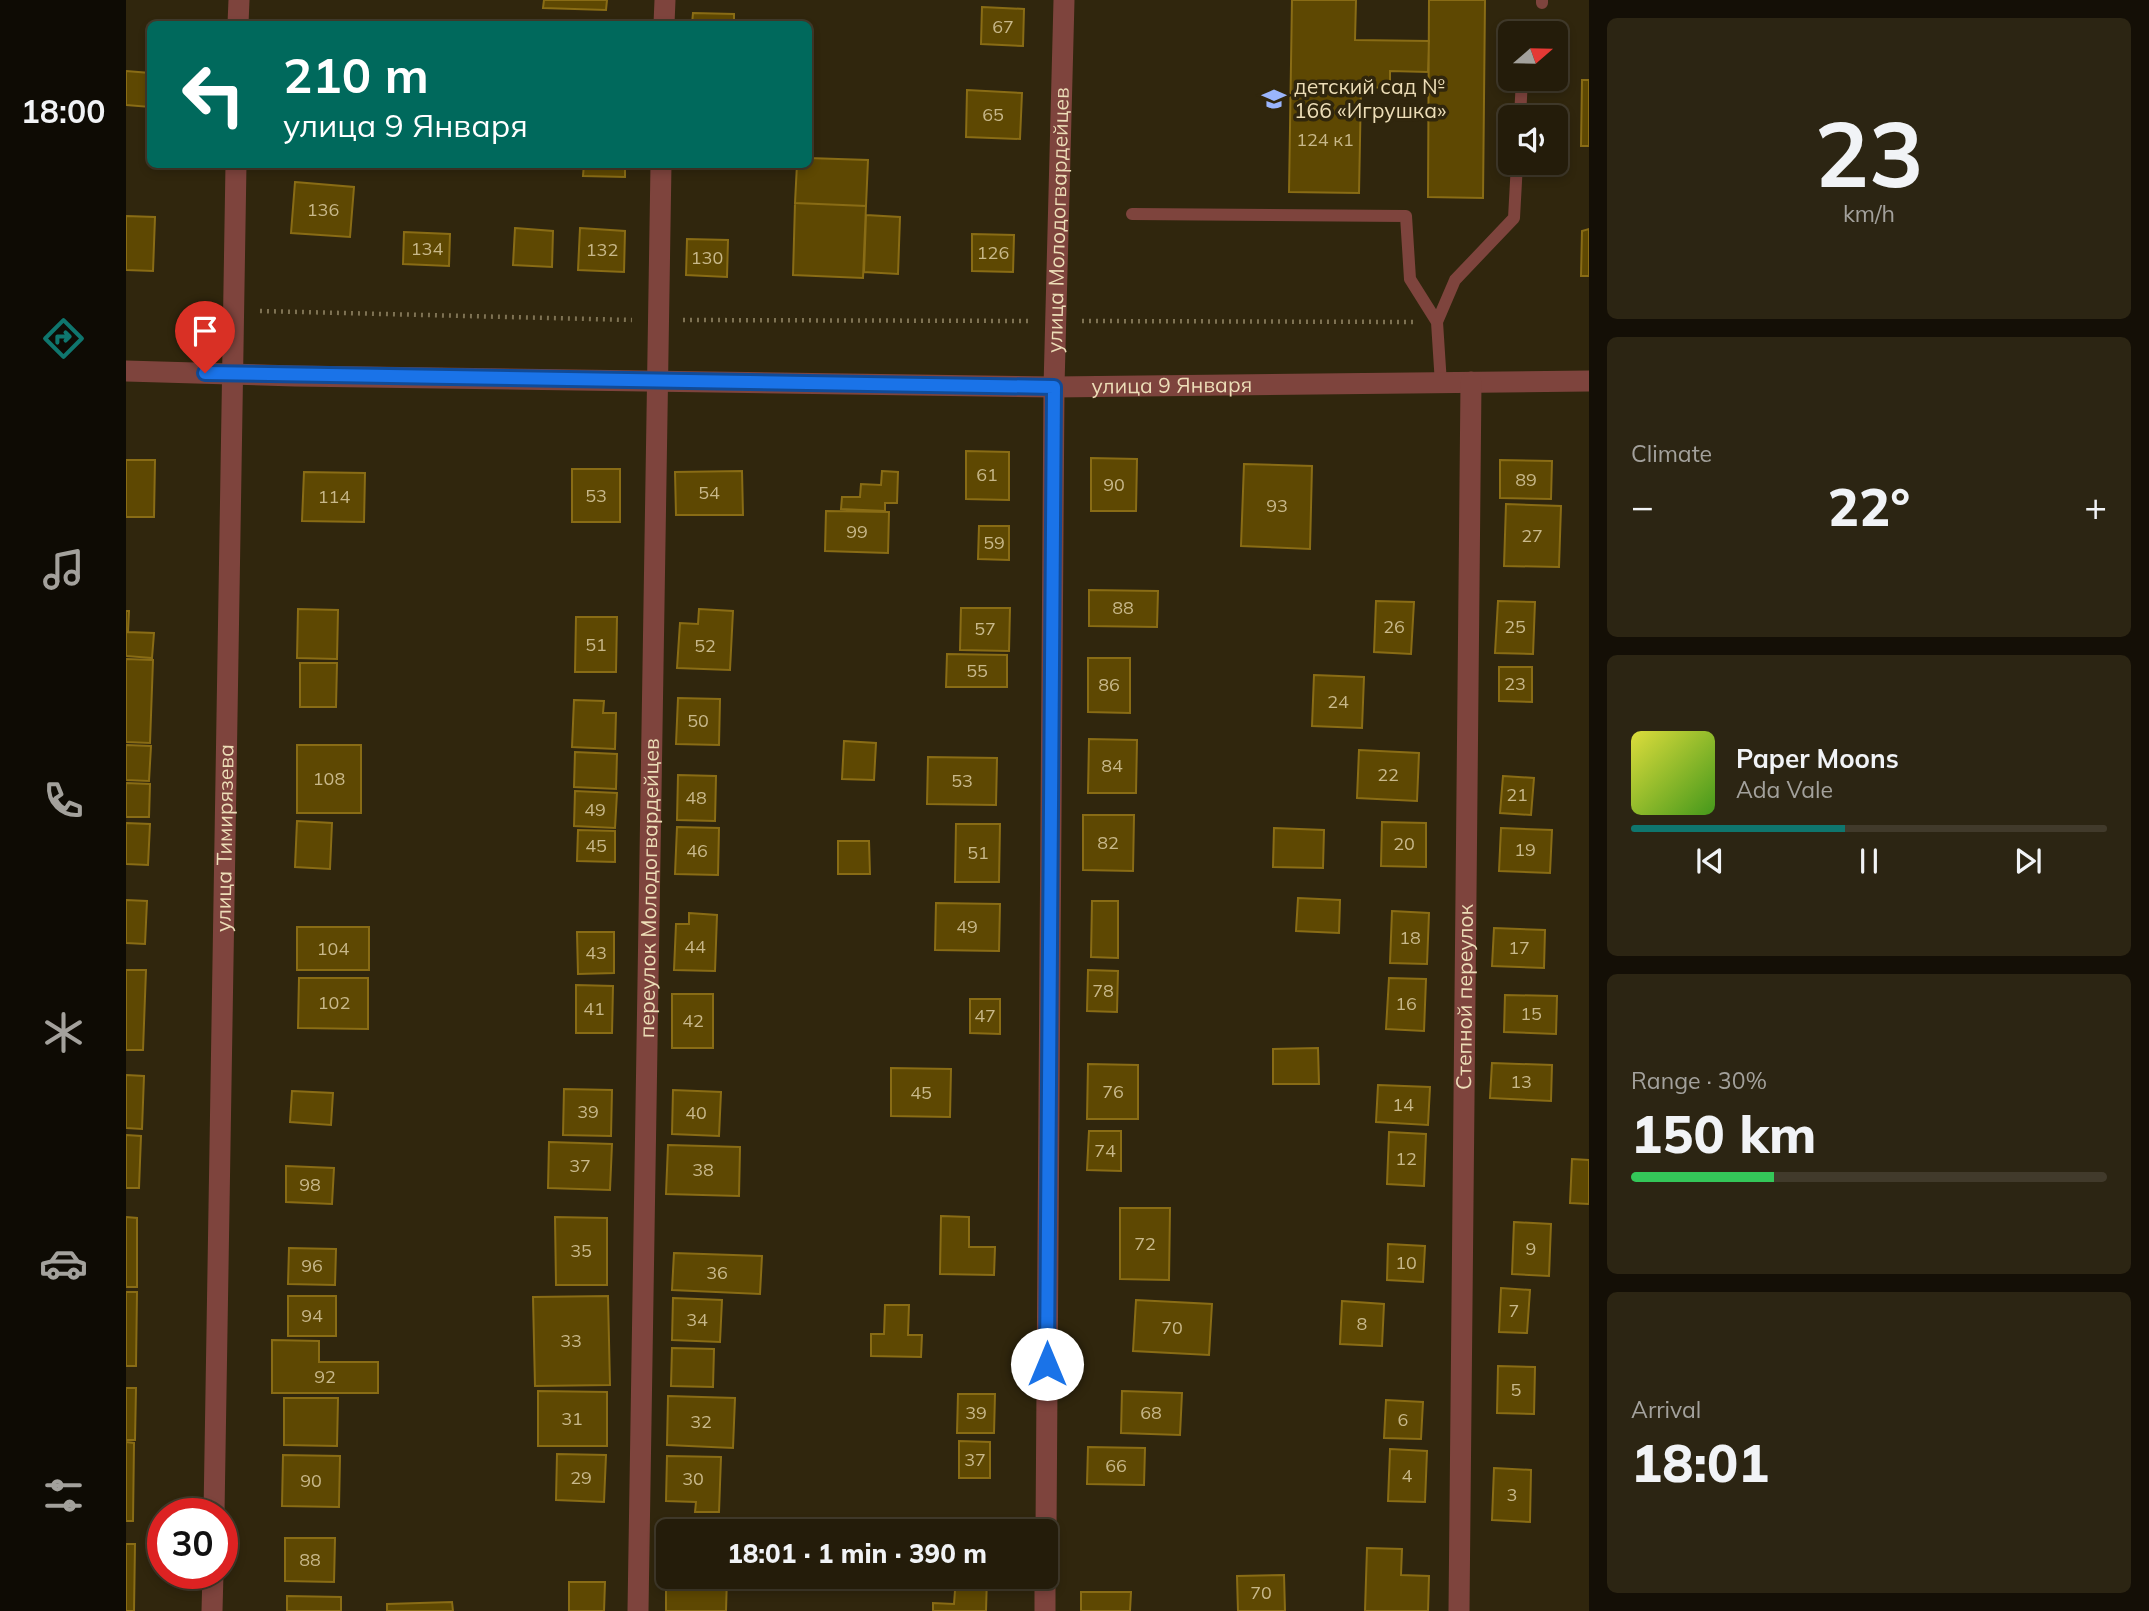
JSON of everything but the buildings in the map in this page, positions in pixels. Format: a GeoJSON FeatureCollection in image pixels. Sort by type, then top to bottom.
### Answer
{"type":"FeatureCollection","features":[{"type":"Feature","properties":{"kind":"street"},"geometry":{"type":"LineString","coordinates":[[239,0],[239,21]]}},
{"type":"Feature","properties":{"kind":"street"},"geometry":{"type":"LineString","coordinates":[[664,21],[665,0]]}},
{"type":"Feature","properties":{"kind":"street","name":"улица Молодогвардейцев"},"geometry":{"type":"LineString","coordinates":[[1046,1519],[1054,387],[1064,0]]}},
{"type":"Feature","properties":{"kind":"street","name":"улица Тимирязева"},"geometry":{"type":"LineString","coordinates":[[214,1498],[236,168]]}},
{"type":"Feature","properties":{"kind":"street","name":"переулок Молодогвардейцев"},"geometry":{"type":"LineString","coordinates":[[638,1611],[661,168]]}},
{"type":"Feature","properties":{"kind":"street","name":"улица 9 Января"},"geometry":{"type":"LineString","coordinates":[[126,371],[1054,387],[1589,381]]}},
{"type":"Feature","properties":{"kind":"street","name":"Степной переулок"},"geometry":{"type":"LineString","coordinates":[[1459,1611],[1471,382]]}},
{"type":"Feature","properties":{"kind":"street"},"geometry":{"type":"LineString","coordinates":[[212,1611],[213,1589]]}},
{"type":"Feature","properties":{"kind":"street"},"geometry":{"type":"LineString","coordinates":[[1045,1589],[1045,1611]]}},
{"type":"Feature","properties":{"kind":"lane"},"geometry":{"type":"LineString","coordinates":[[1441,384],[1437,322],[1455,279],[1514,218],[1516,175]]}},
{"type":"Feature","properties":{"kind":"lane"},"geometry":{"type":"LineString","coordinates":[[1132,214],[1406,215],[1410,279],[1437,322]]}},
{"type":"Feature","properties":{"kind":"path"},"geometry":{"type":"LineString","coordinates":[[234,311],[657,320],[1437,322]]}},
{"type":"Feature","properties":{"kind":"place","name":"детский сад № 166 «Игрушка»"},"geometry":{"type":"Point","coordinates":[1274,99]}},
{"type":"Feature","properties":{"kind":"route"},"geometry":{"type":"LineString","coordinates":[[205,373],[1054,387],[1047,1364]]}}]}
